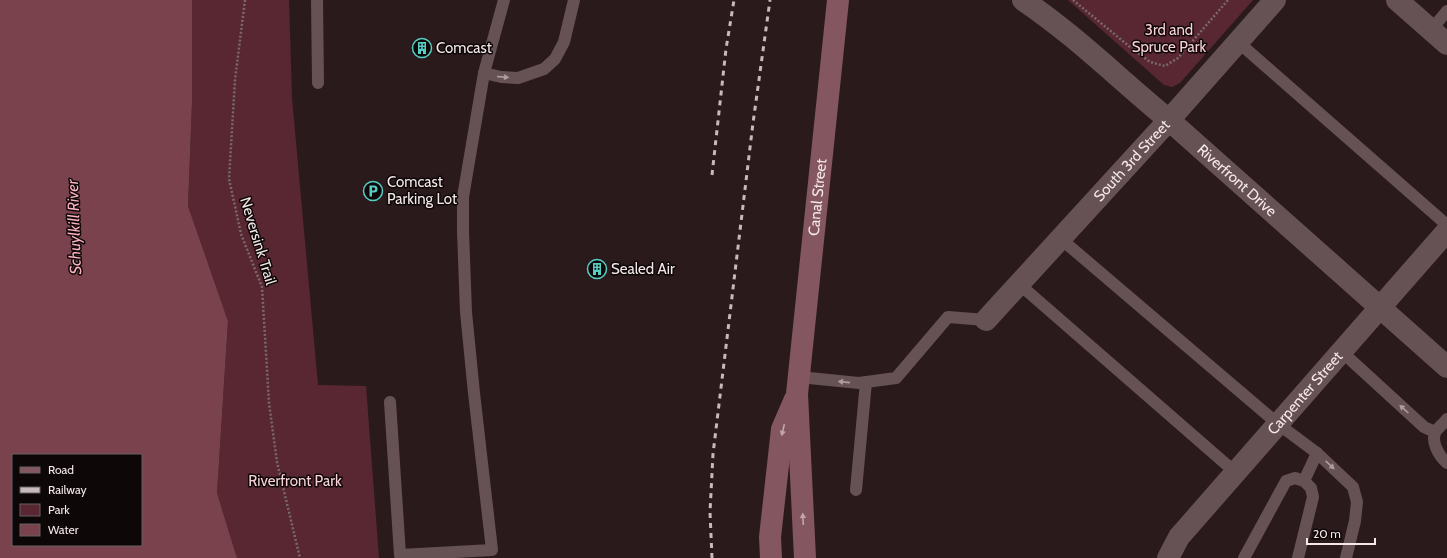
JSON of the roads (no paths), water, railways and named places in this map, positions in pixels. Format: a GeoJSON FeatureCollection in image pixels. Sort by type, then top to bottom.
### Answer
{"type":"FeatureCollection","features":[{"type":"Feature","properties":{"kind":"street","name":"Canal Street"},"geometry":{"type":"LineString","coordinates":[[805,558],[798,386],[838,0]]}},
{"type":"Feature","properties":{"kind":"street","name":"Riverfront Drive"},"geometry":{"type":"LineString","coordinates":[[1023,0],[1073,37],[1130,88],[1169,120],[1447,367]]}},
{"type":"Feature","properties":{"kind":"street","name":"South 3rd Street"},"geometry":{"type":"LineString","coordinates":[[986,320],[1169,120],[1275,0]]}},
{"type":"Feature","properties":{"kind":"street"},"geometry":{"type":"LineString","coordinates":[[1397,0],[1447,44]]}},
{"type":"Feature","properties":{"kind":"street","name":"Carpenter Street"},"geometry":{"type":"LineString","coordinates":[[1168,558],[1179,537],[1447,231]]}},
{"type":"Feature","properties":{"kind":"street","name":"Canal Street"},"geometry":{"type":"LineString","coordinates":[[771,558],[770,537],[782,429],[798,386]]}},
{"type":"Feature","properties":{"kind":"lane"},"geometry":{"type":"LineString","coordinates":[[317,0],[318,83]]}},
{"type":"Feature","properties":{"kind":"lane"},"geometry":{"type":"LineString","coordinates":[[390,402],[400,555],[492,550],[467,320],[463,197],[484,74],[504,0]]}},
{"type":"Feature","properties":{"kind":"lane"},"geometry":{"type":"LineString","coordinates":[[484,74],[518,78],[544,69],[555,59],[564,42],[574,0]]}},
{"type":"Feature","properties":{"kind":"lane"},"geometry":{"type":"LineString","coordinates":[[1430,30],[1447,11]]}},
{"type":"Feature","properties":{"kind":"lane"},"geometry":{"type":"LineString","coordinates":[[1238,42],[1447,225]]}},
{"type":"Feature","properties":{"kind":"lane"},"geometry":{"type":"LineString","coordinates":[[1060,239],[1278,424],[1317,453],[1353,487],[1357,502],[1355,521],[1346,558]]}},
{"type":"Feature","properties":{"kind":"lane"},"geometry":{"type":"LineString","coordinates":[[1019,284],[1235,472]]}},
{"type":"Feature","properties":{"kind":"lane"},"geometry":{"type":"LineString","coordinates":[[798,386],[860,383],[896,378],[948,317],[986,320]]}},
{"type":"Feature","properties":{"kind":"lane"},"geometry":{"type":"LineString","coordinates":[[1342,352],[1424,427],[1435,432]]}},
{"type":"Feature","properties":{"kind":"lane"},"geometry":{"type":"LineString","coordinates":[[856,490],[866,382]]}},
{"type":"Feature","properties":{"kind":"lane"},"geometry":{"type":"LineString","coordinates":[[1447,419],[1435,432],[1434,438],[1437,450],[1447,463]]}},
{"type":"Feature","properties":{"kind":"lane"},"geometry":{"type":"LineString","coordinates":[[1304,481],[1317,453]]}},
{"type":"Feature","properties":{"kind":"lane"},"geometry":{"type":"LineString","coordinates":[[1244,558],[1286,481],[1295,478],[1304,481],[1311,488],[1313,497],[1298,558]]}},
{"type":"Feature","properties":{"kind":"water","name":"Schuylkill River"},"geometry":{"type":"Polygon","coordinates":[[[0,0],[192,0],[192,103],[188,206],[228,321],[217,493],[237,558],[0,558],[0,0]]]}},
{"type":"Feature","properties":{"kind":"railway"},"geometry":{"type":"LineString","coordinates":[[712,175],[726,49],[734,0]]}},
{"type":"Feature","properties":{"kind":"railway"},"geometry":{"type":"LineString","coordinates":[[712,558],[710,512],[713,454],[753,123],[770,0]]}},
{"type":"Feature","properties":{"kind":"place","name":"Comcast"},"geometry":{"type":"Point","coordinates":[422,48]}},
{"type":"Feature","properties":{"kind":"place","name":"Comcast Parking Lot"},"geometry":{"type":"Point","coordinates":[373,191]}},
{"type":"Feature","properties":{"kind":"place","name":"Sealed Air"},"geometry":{"type":"Point","coordinates":[597,269]}},
{"type":"Feature","properties":{"kind":"park label","name":"3rd and Spruce Park"},"geometry":{"type":"Point","coordinates":[1169,38]}},
{"type":"Feature","properties":{"kind":"park label","name":"Riverfront Park"},"geometry":{"type":"Point","coordinates":[295,481]}}]}
